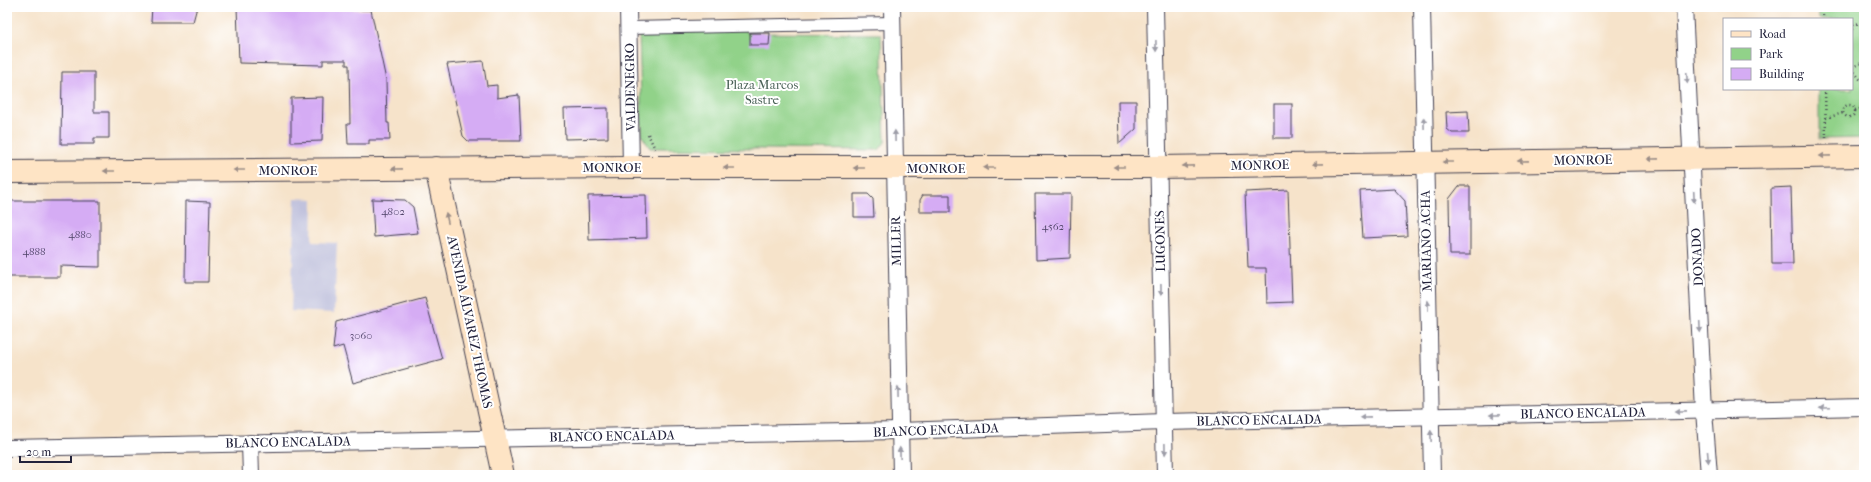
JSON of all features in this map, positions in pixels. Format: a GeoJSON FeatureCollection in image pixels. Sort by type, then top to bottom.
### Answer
{"type":"FeatureCollection","features":[{"type":"Feature","properties":{"kind":"main road","name":"MONROE"},"geometry":{"type":"LineString","coordinates":[[7,172],[631,167],[1158,167],[1864,156]]}},
{"type":"Feature","properties":{"kind":"main road","name":"AVENIDA ÁLVAREZ THOMAS"},"geometry":{"type":"LineString","coordinates":[[436,168],[503,475]]}},
{"type":"Feature","properties":{"kind":"street","name":"VALDENEGRO"},"geometry":{"type":"LineString","coordinates":[[628,7],[631,167]]}},
{"type":"Feature","properties":{"kind":"street","name":"MILLER"},"geometry":{"type":"LineString","coordinates":[[892,7],[901,475]]}},
{"type":"Feature","properties":{"kind":"street","name":"LUGONES"},"geometry":{"type":"LineString","coordinates":[[1155,7],[1165,475]]}},
{"type":"Feature","properties":{"kind":"street","name":"MARIANO ACHA"},"geometry":{"type":"LineString","coordinates":[[1422,7],[1424,162],[1432,475]]}},
{"type":"Feature","properties":{"kind":"street","name":"DONADO"},"geometry":{"type":"LineString","coordinates":[[1675,7],[1685,39]]}},
{"type":"Feature","properties":{"kind":"street","name":"DONADO"},"geometry":{"type":"LineString","coordinates":[[1684,7],[1704,411],[1710,475]]}},
{"type":"Feature","properties":{"kind":"street","name":"DONADO"},"geometry":{"type":"LineString","coordinates":[[1685,39],[1694,7]]}},
{"type":"Feature","properties":{"kind":"street"},"geometry":{"type":"LineString","coordinates":[[629,28],[893,23]]}},
{"type":"Feature","properties":{"kind":"street","name":"BLANCO ENCALADA"},"geometry":{"type":"LineString","coordinates":[[7,448],[899,431],[1164,422],[1864,407]]}},
{"type":"Feature","properties":{"kind":"street"},"geometry":{"type":"LineString","coordinates":[[250,443],[251,475]]}},
{"type":"Feature","properties":{"kind":"path"},"geometry":{"type":"LineString","coordinates":[[1823,7],[1823,18]]}},
{"type":"Feature","properties":{"kind":"path"},"geometry":{"type":"LineString","coordinates":[[1853,23],[1864,23]]}},
{"type":"Feature","properties":{"kind":"path"},"geometry":{"type":"LineString","coordinates":[[1853,68],[1864,62]]}},
{"type":"Feature","properties":{"kind":"path"},"geometry":{"type":"LineString","coordinates":[[1853,69],[1860,79],[1864,81]]}},
{"type":"Feature","properties":{"kind":"path"},"geometry":{"type":"LineString","coordinates":[[1825,90],[1826,156]]}},
{"type":"Feature","properties":{"kind":"path"},"geometry":{"type":"LineString","coordinates":[[1843,113],[1844,108],[1848,105],[1852,105],[1855,110]]}},
{"type":"Feature","properties":{"kind":"path"},"geometry":{"type":"LineString","coordinates":[[1855,110],[1864,108]]}},
{"type":"Feature","properties":{"kind":"path"},"geometry":{"type":"LineString","coordinates":[[1843,113],[1847,117],[1852,117],[1855,110]]}},
{"type":"Feature","properties":{"kind":"path"},"geometry":{"type":"LineString","coordinates":[[1826,118],[1843,113]]}},
{"type":"Feature","properties":{"kind":"path"},"geometry":{"type":"LineString","coordinates":[[648,128],[648,135],[654,144],[660,167]]}},
{"type":"Feature","properties":{"kind":"shaded area"},"geometry":{"type":"Polygon","coordinates":[[[295,198],[313,199],[312,242],[337,243],[334,313],[291,311],[295,198]]]}},
{"type":"Feature","properties":{"kind":"green space"},"geometry":{"type":"Polygon","coordinates":[[[1819,7],[1864,7],[1864,138],[1819,139],[1819,90],[1853,90],[1853,18],[1819,18],[1819,7]]]}},
{"type":"Feature","properties":{"kind":"green space","name":"Plaza Marcos Sastre"},"geometry":{"type":"Polygon","coordinates":[[[747,26],[747,33],[881,34],[885,142],[879,150],[650,148],[642,136],[639,33],[747,26]]]}},
{"type":"Feature","properties":{"kind":"building"},"geometry":{"type":"Polygon","coordinates":[[[152,7],[197,7],[193,22],[151,22],[152,7]]]}},
{"type":"Feature","properties":{"kind":"building"},"geometry":{"type":"Polygon","coordinates":[[[237,7],[371,10],[386,80],[387,123],[389,123],[390,140],[369,140],[369,144],[348,144],[347,124],[350,124],[349,65],[346,65],[346,60],[323,60],[323,65],[239,63],[237,7]]]}},
{"type":"Feature","properties":{"kind":"building"},"geometry":{"type":"Polygon","coordinates":[[[750,33],[770,33],[769,45],[750,45],[750,33]]]}},
{"type":"Feature","properties":{"kind":"building"},"geometry":{"type":"Polygon","coordinates":[[[483,61],[487,86],[497,85],[497,98],[519,95],[521,141],[468,141],[463,136],[447,64],[483,61]]]}},
{"type":"Feature","properties":{"kind":"building"},"geometry":{"type":"Polygon","coordinates":[[[62,72],[94,72],[94,112],[109,112],[109,138],[94,138],[94,144],[61,144],[62,72]]]}},
{"type":"Feature","properties":{"kind":"building"},"geometry":{"type":"Polygon","coordinates":[[[323,97],[322,141],[291,142],[291,98],[323,97]]]}},
{"type":"Feature","properties":{"kind":"building"},"geometry":{"type":"Polygon","coordinates":[[[1118,101],[1136,101],[1136,129],[1119,144],[1118,101]]]}},
{"type":"Feature","properties":{"kind":"building"},"geometry":{"type":"Polygon","coordinates":[[[1274,104],[1292,104],[1292,138],[1274,138],[1274,104]]]}},
{"type":"Feature","properties":{"kind":"building"},"geometry":{"type":"Polygon","coordinates":[[[608,108],[608,138],[565,139],[564,109],[608,108]]]}},
{"type":"Feature","properties":{"kind":"building"},"geometry":{"type":"Polygon","coordinates":[[[1468,111],[1469,133],[1452,133],[1447,129],[1446,112],[1468,111]]]}},
{"type":"Feature","properties":{"kind":"building"},"geometry":{"type":"Polygon","coordinates":[[[1459,186],[1470,186],[1470,255],[1450,255],[1449,199],[1459,186]]]}},
{"type":"Feature","properties":{"kind":"building"},"geometry":{"type":"Polygon","coordinates":[[[1791,187],[1793,264],[1772,264],[1771,188],[1791,187]]]}},
{"type":"Feature","properties":{"kind":"building"},"geometry":{"type":"Polygon","coordinates":[[[1394,189],[1405,201],[1407,236],[1363,238],[1360,191],[1394,189]]]}},
{"type":"Feature","properties":{"kind":"building"},"geometry":{"type":"Polygon","coordinates":[[[1288,190],[1292,302],[1267,303],[1266,268],[1248,268],[1245,192],[1288,190]]]}},
{"type":"Feature","properties":{"kind":"building"},"geometry":{"type":"Polygon","coordinates":[[[854,194],[868,194],[873,199],[874,217],[854,217],[854,194]]]}},
{"type":"Feature","properties":{"kind":"building"},"geometry":{"type":"Polygon","coordinates":[[[1035,194],[1071,194],[1070,258],[1036,260],[1035,194]]]}},
{"type":"Feature","properties":{"kind":"building"},"geometry":{"type":"Polygon","coordinates":[[[646,195],[647,238],[589,240],[588,196],[646,195]]]}},
{"type":"Feature","properties":{"kind":"building"},"geometry":{"type":"Polygon","coordinates":[[[923,195],[950,195],[950,212],[920,212],[920,200],[923,195]]]}},
{"type":"Feature","properties":{"kind":"building"},"geometry":{"type":"Polygon","coordinates":[[[372,199],[405,200],[413,207],[418,233],[374,237],[372,199]]]}},
{"type":"Feature","properties":{"kind":"building"},"geometry":{"type":"Polygon","coordinates":[[[7,201],[100,201],[100,267],[60,266],[60,277],[8,277],[7,201]]]}},
{"type":"Feature","properties":{"kind":"building"},"geometry":{"type":"Polygon","coordinates":[[[186,201],[210,202],[208,282],[185,282],[186,201]]]}},
{"type":"Feature","properties":{"kind":"building"},"geometry":{"type":"Polygon","coordinates":[[[425,298],[442,359],[353,383],[343,346],[333,349],[336,322],[425,298]]]}}]}
